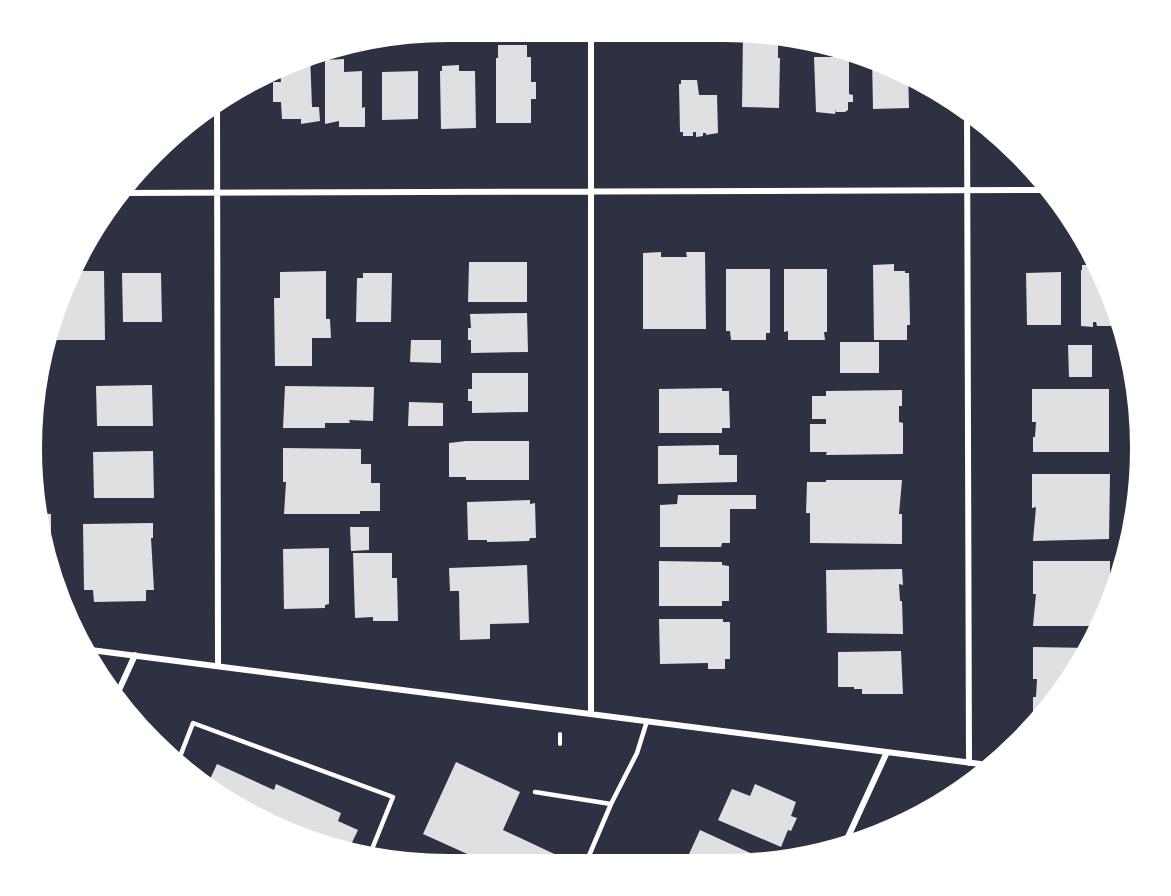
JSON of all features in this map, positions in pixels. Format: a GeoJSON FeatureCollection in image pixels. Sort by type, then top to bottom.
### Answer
{"type":"FeatureCollection","features":[{"type":"Feature","properties":{"kind":"street"},"geometry":{"type":"LineString","coordinates":[[591,38],[591,714]]}},
{"type":"Feature","properties":{"kind":"street"},"geometry":{"type":"LineString","coordinates":[[217,109],[218,665]]}},
{"type":"Feature","properties":{"kind":"street"},"geometry":{"type":"LineString","coordinates":[[967,118],[969,763]]}},
{"type":"Feature","properties":{"kind":"street"},"geometry":{"type":"LineString","coordinates":[[126,193],[1043,190]]}},
{"type":"Feature","properties":{"kind":"street"},"geometry":{"type":"LineString","coordinates":[[90,650],[984,765]]}},
{"type":"Feature","properties":{"kind":"street"},"geometry":{"type":"LineString","coordinates":[[118,692],[135,655]]}},
{"type":"Feature","properties":{"kind":"street"},"geometry":{"type":"LineString","coordinates":[[847,840],[887,752]]}},
{"type":"Feature","properties":{"kind":"lane"},"geometry":{"type":"LineString","coordinates":[[588,858],[611,804],[637,753],[647,721]]}},
{"type":"Feature","properties":{"kind":"lane"},"geometry":{"type":"LineString","coordinates":[[179,759],[193,723],[393,797],[371,851]]}},
{"type":"Feature","properties":{"kind":"lane"},"geometry":{"type":"LineString","coordinates":[[535,792],[611,804]]}},
{"type":"Feature","properties":{"kind":"path"},"geometry":{"type":"LineString","coordinates":[[560,734],[560,744]]}},
{"type":"Feature","properties":{"kind":"building"},"geometry":{"type":"Polygon","coordinates":[[[438,38],[489,38],[489,39],[438,40],[438,38]]]}},
{"type":"Feature","properties":{"kind":"building"},"geometry":{"type":"Polygon","coordinates":[[[743,38],[778,41],[779,108],[742,107],[743,38]]]}},
{"type":"Feature","properties":{"kind":"building"},"geometry":{"type":"Polygon","coordinates":[[[498,45],[527,45],[527,57],[531,57],[531,82],[536,82],[536,99],[531,99],[531,123],[496,123],[498,45]]]}},
{"type":"Feature","properties":{"kind":"building"},"geometry":{"type":"Polygon","coordinates":[[[814,57],[849,57],[849,94],[853,95],[853,102],[848,102],[848,110],[845,112],[836,112],[836,109],[835,114],[816,112],[814,57]]]}},
{"type":"Feature","properties":{"kind":"building"},"geometry":{"type":"Polygon","coordinates":[[[344,59],[344,72],[362,71],[362,108],[365,107],[365,127],[339,127],[339,121],[325,124],[325,60],[344,59]]]}},
{"type":"Feature","properties":{"kind":"building"},"geometry":{"type":"Polygon","coordinates":[[[310,61],[312,107],[319,107],[320,121],[301,124],[301,119],[282,119],[281,102],[273,102],[273,82],[281,82],[280,74],[310,61]]]}},
{"type":"Feature","properties":{"kind":"building"},"geometry":{"type":"Polygon","coordinates":[[[459,65],[459,71],[475,71],[476,128],[441,129],[440,71],[442,71],[442,66],[459,65]]]}},
{"type":"Feature","properties":{"kind":"building"},"geometry":{"type":"Polygon","coordinates":[[[872,66],[908,82],[909,108],[873,109],[872,66]]]}},
{"type":"Feature","properties":{"kind":"building"},"geometry":{"type":"Polygon","coordinates":[[[418,71],[418,119],[382,120],[382,72],[418,71]]]}},
{"type":"Feature","properties":{"kind":"building"},"geometry":{"type":"Polygon","coordinates":[[[681,80],[697,80],[699,95],[717,95],[718,133],[706,135],[703,133],[703,136],[696,137],[696,132],[693,132],[693,136],[683,136],[683,132],[680,132],[679,84],[681,80]]]}},
{"type":"Feature","properties":{"kind":"building"},"geometry":{"type":"Polygon","coordinates":[[[661,252],[661,257],[687,257],[686,252],[705,252],[706,329],[643,329],[643,253],[661,252]]]}},
{"type":"Feature","properties":{"kind":"building"},"geometry":{"type":"Polygon","coordinates":[[[469,262],[527,262],[527,302],[468,302],[469,262]]]}},
{"type":"Feature","properties":{"kind":"building"},"geometry":{"type":"Polygon","coordinates":[[[894,264],[894,271],[909,273],[910,325],[907,325],[907,340],[874,340],[873,265],[894,264]]]}},
{"type":"Feature","properties":{"kind":"building"},"geometry":{"type":"Polygon","coordinates":[[[1082,265],[1090,265],[1115,326],[1097,326],[1096,322],[1093,322],[1093,327],[1081,326],[1082,265]]]}},
{"type":"Feature","properties":{"kind":"building"},"geometry":{"type":"Polygon","coordinates":[[[726,269],[770,269],[770,333],[766,333],[766,340],[731,340],[730,331],[726,331],[726,269]]]}},
{"type":"Feature","properties":{"kind":"building"},"geometry":{"type":"Polygon","coordinates":[[[784,269],[827,269],[825,340],[788,340],[788,331],[784,332],[784,269]]]}},
{"type":"Feature","properties":{"kind":"building"},"geometry":{"type":"Polygon","coordinates":[[[78,271],[104,271],[105,340],[52,340],[78,271]]]}},
{"type":"Feature","properties":{"kind":"building"},"geometry":{"type":"Polygon","coordinates":[[[326,271],[326,319],[330,319],[331,338],[312,338],[312,366],[275,366],[274,298],[280,298],[280,272],[326,271]]]}},
{"type":"Feature","properties":{"kind":"building"},"geometry":{"type":"Polygon","coordinates":[[[1061,272],[1061,325],[1027,325],[1026,273],[1061,272]]]}},
{"type":"Feature","properties":{"kind":"building"},"geometry":{"type":"Polygon","coordinates":[[[122,273],[161,273],[162,322],[123,322],[122,273]]]}},
{"type":"Feature","properties":{"kind":"building"},"geometry":{"type":"Polygon","coordinates":[[[363,273],[392,273],[391,322],[356,322],[357,278],[363,278],[363,273]]]}},
{"type":"Feature","properties":{"kind":"building"},"geometry":{"type":"Polygon","coordinates":[[[527,313],[528,352],[471,353],[471,340],[468,340],[468,328],[471,328],[470,314],[527,313]]]}},
{"type":"Feature","properties":{"kind":"building"},"geometry":{"type":"Polygon","coordinates":[[[411,340],[441,340],[441,363],[410,362],[411,340]]]}},
{"type":"Feature","properties":{"kind":"building"},"geometry":{"type":"Polygon","coordinates":[[[840,342],[879,342],[879,373],[840,373],[840,342]]]}},
{"type":"Feature","properties":{"kind":"building"},"geometry":{"type":"Polygon","coordinates":[[[1068,345],[1092,345],[1092,377],[1069,377],[1068,345]]]}},
{"type":"Feature","properties":{"kind":"building"},"geometry":{"type":"Polygon","coordinates":[[[472,373],[528,373],[528,412],[472,413],[472,401],[468,401],[468,389],[472,389],[472,373]]]}},
{"type":"Feature","properties":{"kind":"building"},"geometry":{"type":"Polygon","coordinates":[[[152,385],[153,426],[97,426],[96,386],[152,385]]]}},
{"type":"Feature","properties":{"kind":"building"},"geometry":{"type":"Polygon","coordinates":[[[285,386],[374,387],[373,421],[349,420],[350,423],[325,423],[325,428],[283,428],[285,386]]]}},
{"type":"Feature","properties":{"kind":"building"},"geometry":{"type":"Polygon","coordinates":[[[722,388],[722,391],[729,391],[730,428],[722,428],[722,433],[659,433],[659,389],[722,388]]]}},
{"type":"Feature","properties":{"kind":"building"},"geometry":{"type":"Polygon","coordinates":[[[1032,389],[1109,389],[1109,452],[1033,452],[1036,422],[1032,422],[1032,389]]]}},
{"type":"Feature","properties":{"kind":"building"},"geometry":{"type":"Polygon","coordinates":[[[902,390],[899,422],[903,423],[903,454],[826,455],[827,452],[810,452],[810,424],[826,424],[826,419],[812,419],[812,396],[826,396],[826,391],[902,390]]]}},
{"type":"Feature","properties":{"kind":"building"},"geometry":{"type":"Polygon","coordinates":[[[409,402],[443,403],[443,426],[408,426],[409,402]]]}},
{"type":"Feature","properties":{"kind":"building"},"geometry":{"type":"Polygon","coordinates":[[[529,441],[529,480],[466,480],[466,477],[449,477],[449,443],[529,441]]]}},
{"type":"Feature","properties":{"kind":"building"},"geometry":{"type":"Polygon","coordinates":[[[719,445],[719,455],[737,455],[737,482],[658,484],[658,446],[719,445]]]}},
{"type":"Feature","properties":{"kind":"building"},"geometry":{"type":"Polygon","coordinates":[[[283,448],[361,449],[361,464],[371,464],[371,483],[380,483],[380,511],[360,511],[360,514],[284,514],[286,482],[283,482],[283,448]]]}},
{"type":"Feature","properties":{"kind":"building"},"geometry":{"type":"Polygon","coordinates":[[[153,451],[154,498],[94,498],[93,452],[153,451]]]}},
{"type":"Feature","properties":{"kind":"building"},"geometry":{"type":"Polygon","coordinates":[[[1032,474],[1110,474],[1109,539],[1033,541],[1036,507],[1032,508],[1032,474]]]}},
{"type":"Feature","properties":{"kind":"building"},"geometry":{"type":"Polygon","coordinates":[[[826,480],[902,480],[899,514],[902,514],[902,544],[810,543],[810,513],[806,513],[807,482],[826,482],[826,480]]]}},
{"type":"Feature","properties":{"kind":"building"},"geometry":{"type":"Polygon","coordinates":[[[678,495],[756,495],[756,509],[730,509],[730,543],[722,543],[721,547],[660,547],[660,505],[677,504],[678,495]]]}},
{"type":"Feature","properties":{"kind":"building"},"geometry":{"type":"Polygon","coordinates":[[[530,500],[530,504],[535,503],[536,538],[530,538],[529,541],[468,540],[467,502],[530,500]]]}},
{"type":"Feature","properties":{"kind":"building"},"geometry":{"type":"Polygon","coordinates":[[[43,513],[51,514],[51,554],[43,513]]]}},
{"type":"Feature","properties":{"kind":"building"},"geometry":{"type":"Polygon","coordinates":[[[153,523],[153,538],[151,538],[154,590],[146,590],[146,601],[94,602],[93,590],[84,590],[83,524],[153,523]]]}},
{"type":"Feature","properties":{"kind":"building"},"geometry":{"type":"Polygon","coordinates":[[[350,527],[369,527],[369,550],[351,551],[350,527]]]}},
{"type":"Feature","properties":{"kind":"building"},"geometry":{"type":"Polygon","coordinates":[[[329,548],[329,604],[325,605],[325,608],[284,609],[283,549],[329,548]]]}},
{"type":"Feature","properties":{"kind":"building"},"geometry":{"type":"Polygon","coordinates":[[[353,553],[392,553],[392,578],[397,578],[398,621],[373,621],[373,617],[355,618],[353,553]]]}},
{"type":"Feature","properties":{"kind":"building"},"geometry":{"type":"Polygon","coordinates":[[[659,561],[722,562],[722,565],[729,566],[729,601],[722,601],[722,606],[659,606],[659,561]]]}},
{"type":"Feature","properties":{"kind":"building"},"geometry":{"type":"Polygon","coordinates":[[[1033,561],[1110,561],[1110,585],[1093,626],[1033,626],[1036,594],[1033,594],[1033,561]]]}},
{"type":"Feature","properties":{"kind":"building"},"geometry":{"type":"Polygon","coordinates":[[[527,565],[529,623],[490,624],[490,639],[460,640],[459,591],[450,591],[449,568],[527,565]]]}},
{"type":"Feature","properties":{"kind":"building"},"geometry":{"type":"Polygon","coordinates":[[[902,569],[903,585],[899,584],[903,634],[827,633],[826,570],[902,569]]]}},
{"type":"Feature","properties":{"kind":"building"},"geometry":{"type":"Polygon","coordinates":[[[659,619],[723,619],[723,622],[730,622],[730,659],[725,659],[725,669],[708,669],[708,663],[660,664],[659,619]]]}},
{"type":"Feature","properties":{"kind":"building"},"geometry":{"type":"Polygon","coordinates":[[[1033,647],[1082,648],[1037,712],[1033,712],[1033,697],[1036,697],[1037,679],[1033,679],[1033,647]]]}},
{"type":"Feature","properties":{"kind":"building"},"geometry":{"type":"Polygon","coordinates":[[[901,651],[903,694],[862,694],[862,689],[838,687],[838,652],[901,651]]]}},
{"type":"Feature","properties":{"kind":"building"},"geometry":{"type":"Polygon","coordinates":[[[456,762],[520,792],[503,830],[563,858],[476,858],[423,834],[456,762]]]}},
{"type":"Feature","properties":{"kind":"building"},"geometry":{"type":"Polygon","coordinates":[[[217,764],[274,790],[276,784],[341,813],[338,821],[358,830],[350,847],[316,837],[266,816],[209,781],[217,764]]]}},
{"type":"Feature","properties":{"kind":"building"},"geometry":{"type":"Polygon","coordinates":[[[755,784],[796,802],[791,816],[797,818],[791,831],[788,830],[781,847],[718,820],[732,789],[750,796],[755,784]]]}},
{"type":"Feature","properties":{"kind":"building"},"geometry":{"type":"Polygon","coordinates":[[[700,830],[759,857],[750,858],[687,858],[700,830]]]}}]}
